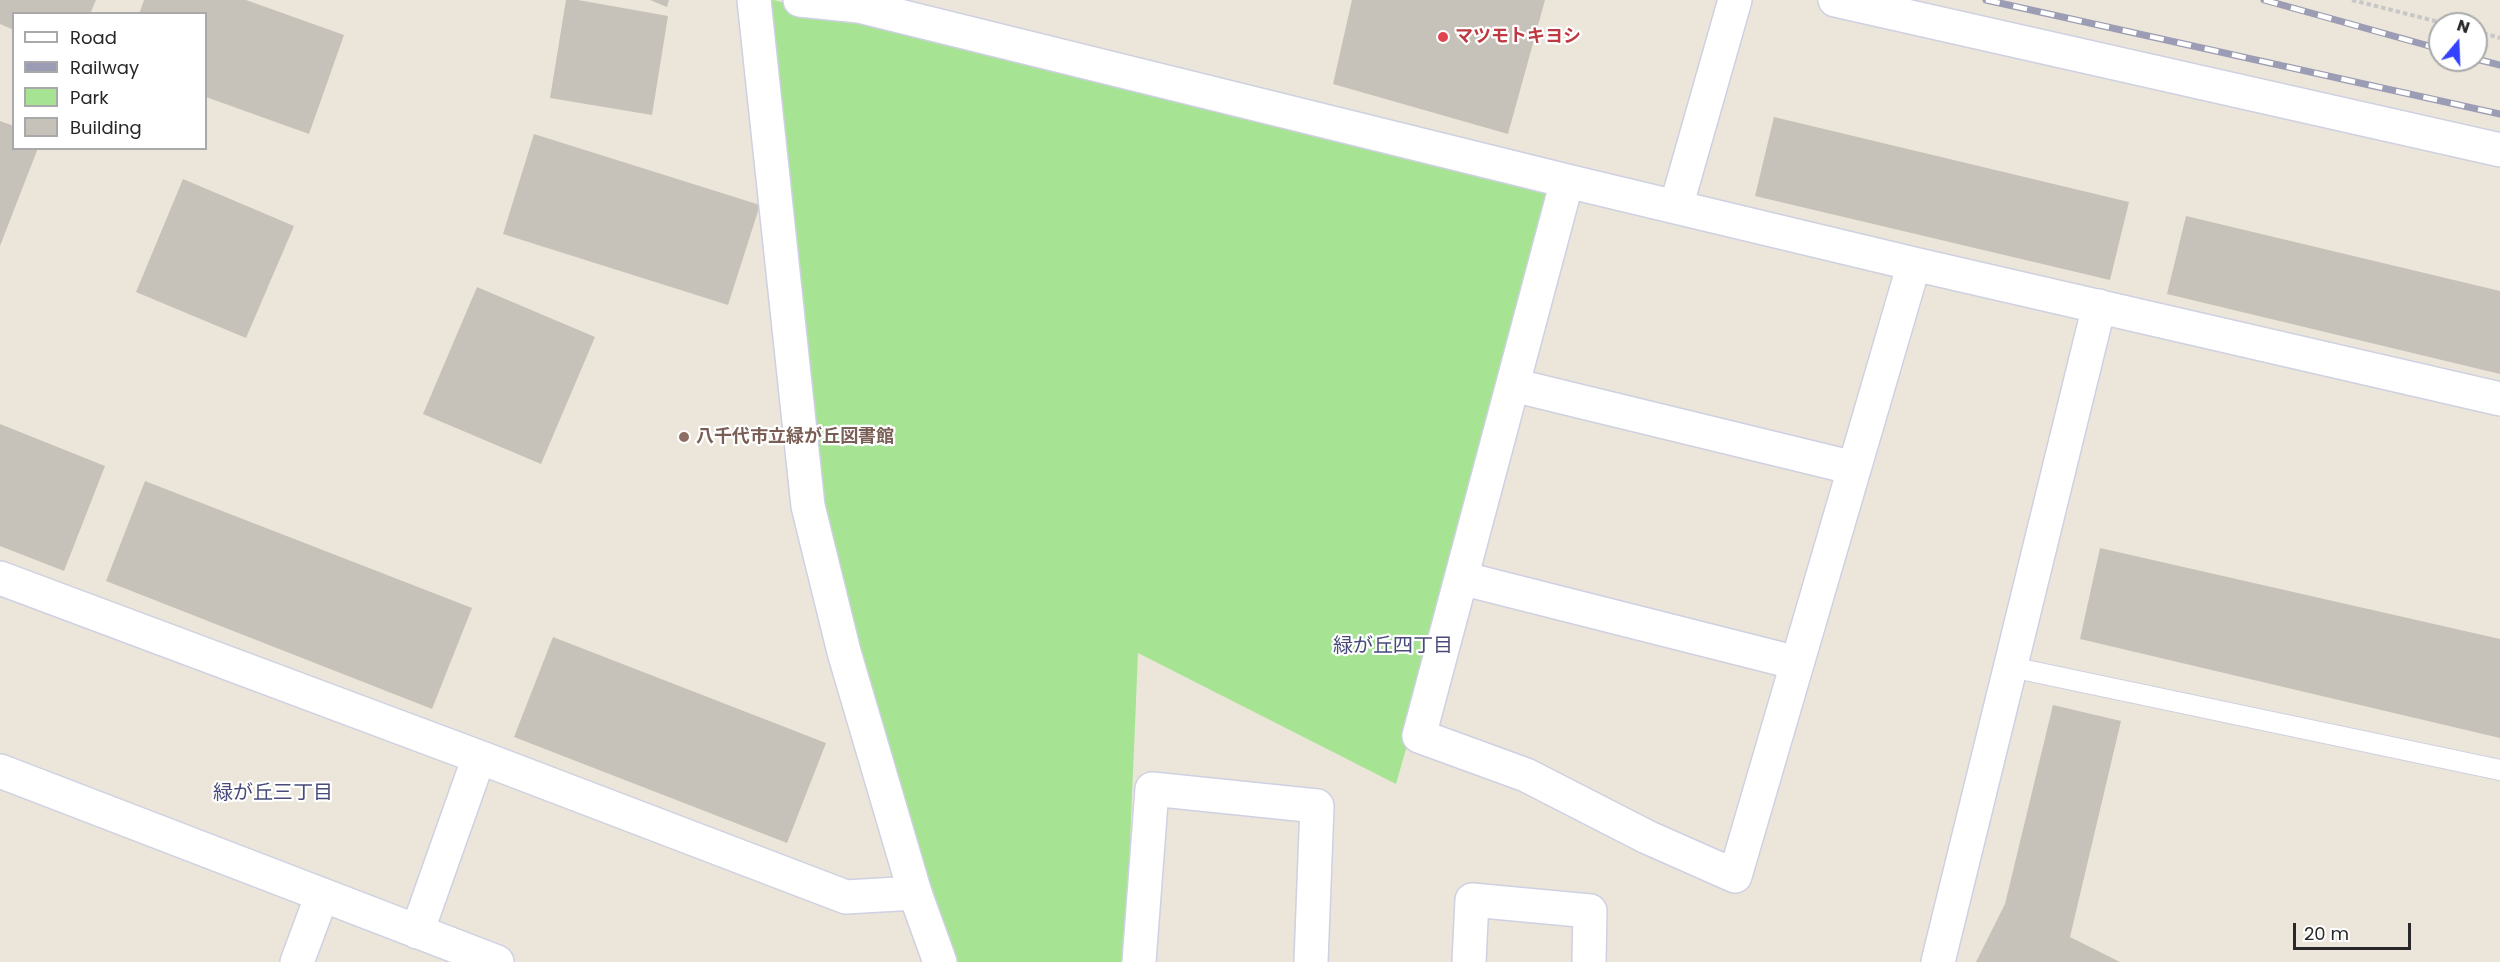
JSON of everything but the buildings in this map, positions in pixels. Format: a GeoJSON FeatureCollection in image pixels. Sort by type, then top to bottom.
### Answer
{"type":"FeatureCollection","features":[{"type":"Feature","properties":{"kind":"street"},"geometry":{"type":"LineString","coordinates":[[754,0],[808,506],[844,652],[915,893],[940,962]]}},
{"type":"Feature","properties":{"kind":"street"},"geometry":{"type":"LineString","coordinates":[[800,0],[859,6],[1567,181],[1914,264],[2500,399]]}},
{"type":"Feature","properties":{"kind":"street"},"geometry":{"type":"LineString","coordinates":[[1676,207],[1735,0]]}},
{"type":"Feature","properties":{"kind":"street"},"geometry":{"type":"LineString","coordinates":[[1835,0],[2500,150]]}},
{"type":"Feature","properties":{"kind":"street"},"geometry":{"type":"LineString","coordinates":[[1567,181],[1419,735],[1526,775],[1647,837],[1735,876],[1914,264]]}},
{"type":"Feature","properties":{"kind":"street"},"geometry":{"type":"LineString","coordinates":[[1938,962],[2099,306]]}},
{"type":"Feature","properties":{"kind":"street"},"geometry":{"type":"LineString","coordinates":[[1513,384],[1854,468]]}},
{"type":"Feature","properties":{"kind":"street"},"geometry":{"type":"LineString","coordinates":[[0,578],[846,897],[915,893]]}},
{"type":"Feature","properties":{"kind":"street"},"geometry":{"type":"LineString","coordinates":[[1461,578],[1797,663]]}},
{"type":"Feature","properties":{"kind":"street"},"geometry":{"type":"LineString","coordinates":[[417,932],[479,757]]}},
{"type":"Feature","properties":{"kind":"street"},"geometry":{"type":"LineString","coordinates":[[0,771],[497,962]]}},
{"type":"Feature","properties":{"kind":"street"},"geometry":{"type":"LineString","coordinates":[[1139,962],[1152,789],[1317,806],[1311,962]]}},
{"type":"Feature","properties":{"kind":"street"},"geometry":{"type":"LineString","coordinates":[[297,962],[322,895]]}},
{"type":"Feature","properties":{"kind":"street"},"geometry":{"type":"LineString","coordinates":[[1469,962],[1472,900],[1590,911],[1590,962]]}},
{"type":"Feature","properties":{"kind":"lane"},"geometry":{"type":"LineString","coordinates":[[2011,668],[2500,770]]}},
{"type":"Feature","properties":{"kind":"path"},"geometry":{"type":"LineString","coordinates":[[2352,0],[2428,19]]}},
{"type":"Feature","properties":{"kind":"green space"},"geometry":{"type":"Polygon","coordinates":[[[754,0],[773,0],[1567,181],[1396,784],[1138,653],[1125,962],[946,962],[808,506],[754,0]]]}},
{"type":"Feature","properties":{"kind":"railway"},"geometry":{"type":"LineString","coordinates":[[1986,0],[2500,114]]}},
{"type":"Feature","properties":{"kind":"railway"},"geometry":{"type":"LineString","coordinates":[[2264,0],[2428,46]]}},
{"type":"Feature","properties":{"kind":"railway"},"geometry":{"type":"LineString","coordinates":[[2488,62],[2500,65]]}},
{"type":"Feature","properties":{"kind":"place","name":"マツモトキヨシ"},"geometry":{"type":"Point","coordinates":[1443,37]}},
{"type":"Feature","properties":{"kind":"place","name":"八千代市立緑が丘図書館"},"geometry":{"type":"Point","coordinates":[684,437]}},
{"type":"Feature","properties":{"kind":"district","name":"緑が丘四丁目"},"geometry":{"type":"Point","coordinates":[1393,647]}},
{"type":"Feature","properties":{"kind":"district","name":"緑が丘三丁目"},"geometry":{"type":"Point","coordinates":[273,794]}}]}
